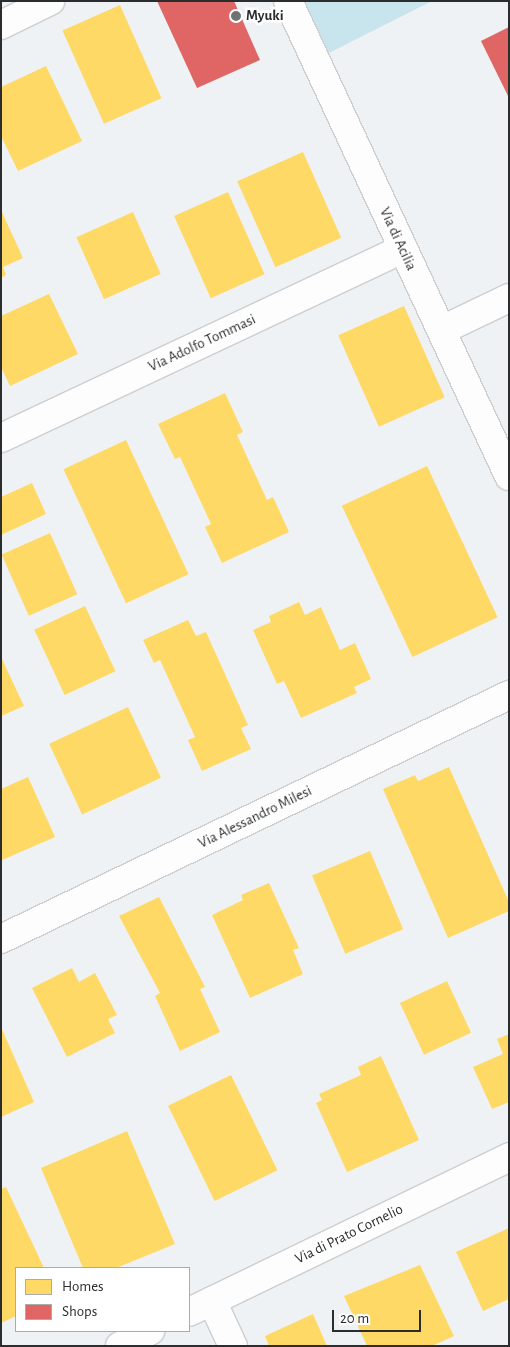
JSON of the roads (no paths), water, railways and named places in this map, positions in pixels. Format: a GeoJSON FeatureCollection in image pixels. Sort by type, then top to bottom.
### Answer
{"type":"FeatureCollection","features":[{"type":"Feature","properties":{"kind":"street"},"geometry":{"type":"LineString","coordinates":[[1,25],[50,1]]}},
{"type":"Feature","properties":{"kind":"street","name":"Via di Acilia"},"geometry":{"type":"LineString","coordinates":[[288,1],[509,476]]}},
{"type":"Feature","properties":{"kind":"street","name":"Via Adolfo Tommasi"},"geometry":{"type":"LineString","coordinates":[[1,438],[402,249]]}},
{"type":"Feature","properties":{"kind":"street"},"geometry":{"type":"LineString","coordinates":[[442,330],[509,298]]}},
{"type":"Feature","properties":{"kind":"street","name":"Via Alessandro Milesi"},"geometry":{"type":"LineString","coordinates":[[1,939],[509,695]]}},
{"type":"Feature","properties":{"kind":"street","name":"Via di Prato Cornelio"},"geometry":{"type":"LineString","coordinates":[[200,1306],[509,1157]]}},
{"type":"Feature","properties":{"kind":"street"},"geometry":{"type":"LineString","coordinates":[[200,1306],[233,1346]]}},
{"type":"Feature","properties":{"kind":"street"},"geometry":{"type":"LineString","coordinates":[[120,1346],[148,1332]]}},
{"type":"Feature","properties":{"kind":"place","name":"Myuki"},"geometry":{"type":"Point","coordinates":[236,16]}}]}
